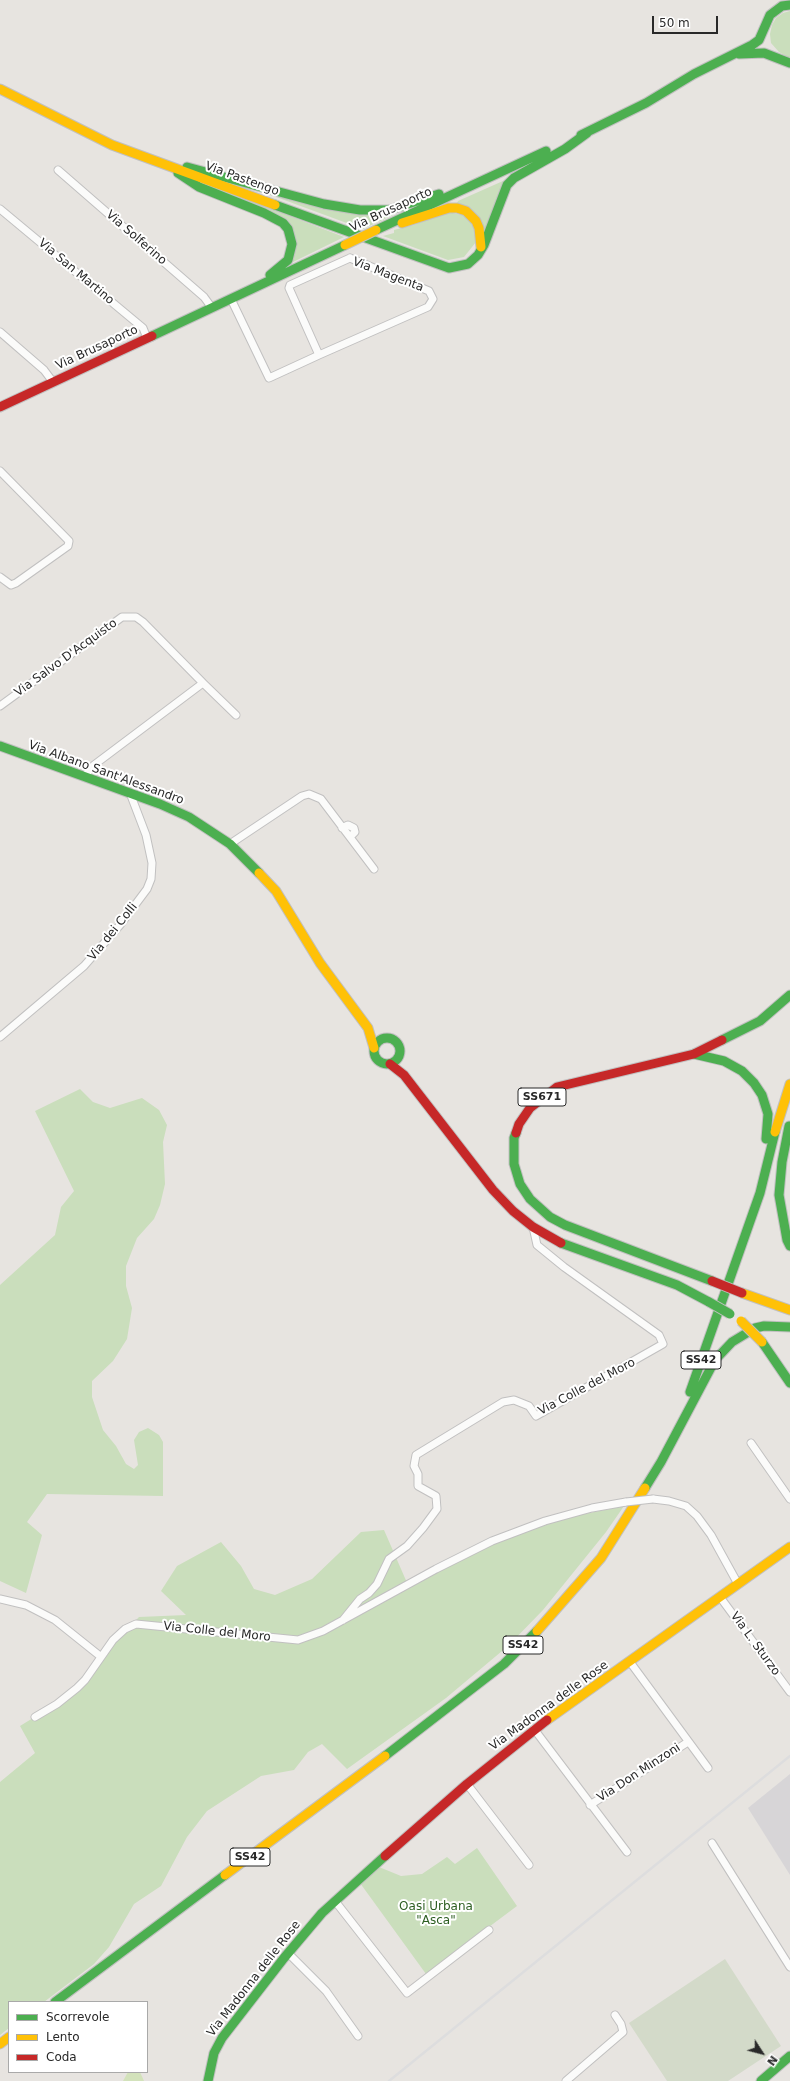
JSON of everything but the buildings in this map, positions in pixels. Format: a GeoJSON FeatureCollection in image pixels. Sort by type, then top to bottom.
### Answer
{"type":"FeatureCollection","features":[{"type":"Feature","properties":{"kind":"main road","name":"Via Brusaporto"},"geometry":{"type":"LineString","coordinates":[[0,407],[587,133],[646,103],[694,74],[736,55],[759,40],[770,15],[782,6],[790,5]]}},
{"type":"Feature","properties":{"kind":"main road"},"geometry":{"type":"LineString","coordinates":[[763,30],[765,45],[770,54]]}},
{"type":"Feature","properties":{"kind":"main road","name":"Via Brusaporto"},"geometry":{"type":"LineString","coordinates":[[736,55],[764,52],[790,63]]}},
{"type":"Feature","properties":{"kind":"main road","name":"Via Pastengo"},"geometry":{"type":"LineString","coordinates":[[0,89],[112,145],[449,268],[468,264],[478,255]]}},
{"type":"Feature","properties":{"kind":"main road"},"geometry":{"type":"LineString","coordinates":[[478,255],[484,245],[507,185],[523,171],[565,149],[587,133]]}},
{"type":"Feature","properties":{"kind":"main road"},"geometry":{"type":"LineString","coordinates":[[161,162],[204,170],[324,204],[360,210],[389,210],[429,198],[480,176],[510,168]]}},
{"type":"Feature","properties":{"kind":"main road"},"geometry":{"type":"LineString","coordinates":[[161,162],[199,187],[264,213],[283,223],[288,229],[292,244],[288,260],[282,266],[236,297]]}},
{"type":"Feature","properties":{"kind":"main road"},"geometry":{"type":"LineString","coordinates":[[379,229],[411,222],[449,208],[457,208],[466,211],[471,215],[479,228],[481,245],[478,255]]}},
{"type":"Feature","properties":{"kind":"main road","name":"Via Albano Sant'Alessandro"},"geometry":{"type":"LineString","coordinates":[[0,746],[130,793],[189,817],[230,844],[276,891],[320,962],[368,1028],[374,1048]]}},
{"type":"Feature","properties":{"kind":"main road","name":"SS671"},"geometry":{"type":"LineString","coordinates":[[790,995],[760,1021],[694,1054],[569,1083],[546,1094],[530,1108],[519,1124],[514,1138],[513,1156],[516,1173],[526,1194],[534,1204],[558,1222],[790,1310]]}},
{"type":"Feature","properties":{"kind":"main road","name":"Via Albano Sant'Alessandro"},"geometry":{"type":"LineString","coordinates":[[368,1028],[387,1038]]}},
{"type":"Feature","properties":{"kind":"main road"},"geometry":{"type":"LineString","coordinates":[[404,1075],[398,1043],[387,1038],[379,1041],[374,1048],[374,1053],[378,1061],[390,1064],[404,1075],[493,1190],[533,1227],[554,1240],[677,1285],[730,1314],[741,1321],[762,1342],[790,1383]]}},
{"type":"Feature","properties":{"kind":"main road"},"geometry":{"type":"LineString","coordinates":[[694,1054],[724,1060],[742,1071],[758,1089],[768,1114],[769,1120],[764,1152],[735,1241],[739,1257]]}},
{"type":"Feature","properties":{"kind":"main road"},"geometry":{"type":"LineString","coordinates":[[390,1064],[400,1056]]}},
{"type":"Feature","properties":{"kind":"main road","name":"SS42"},"geometry":{"type":"LineString","coordinates":[[57,2001],[444,1712],[504,1664],[554,1614],[601,1558],[661,1462],[691,1389],[739,1257],[760,1193],[769,1153],[790,1084]]}},
{"type":"Feature","properties":{"kind":"main road"},"geometry":{"type":"LineString","coordinates":[[760,1193],[790,1125]]}},
{"type":"Feature","properties":{"kind":"main road"},"geometry":{"type":"LineString","coordinates":[[790,1125],[782,1162],[779,1195],[787,1240],[790,1246]]}},
{"type":"Feature","properties":{"kind":"main road"},"geometry":{"type":"LineString","coordinates":[[661,1462],[715,1360],[725,1349],[732,1342],[755,1328],[764,1326],[790,1327]]}},
{"type":"Feature","properties":{"kind":"main road","name":"Via Madonna delle Rose"},"geometry":{"type":"LineString","coordinates":[[208,2081],[214,2053],[222,2038],[288,1953],[322,1913],[335,1901],[467,1784],[534,1729],[790,1547]]}},
{"type":"Feature","properties":{"kind":"main road"},"geometry":{"type":"LineString","coordinates":[[0,2044],[8,2038]]}},
{"type":"Feature","properties":{"kind":"main road"},"geometry":{"type":"LineString","coordinates":[[761,2081],[790,2056]]}},
{"type":"Feature","properties":{"kind":"street","name":"Via Solferino"},"geometry":{"type":"LineString","coordinates":[[58,170],[204,297],[212,308]]}},
{"type":"Feature","properties":{"kind":"street","name":"Via San Martino"},"geometry":{"type":"LineString","coordinates":[[0,209],[143,328],[147,338]]}},
{"type":"Feature","properties":{"kind":"street","name":"Via Magenta"},"geometry":{"type":"LineString","coordinates":[[236,297],[269,378],[428,307],[432,304],[432,295],[429,291],[350,258],[290,285],[290,292],[319,355]]}},
{"type":"Feature","properties":{"kind":"street","name":"Via Brusaporto"},"geometry":{"type":"LineString","coordinates":[[0,332],[44,370],[53,382]]}},
{"type":"Feature","properties":{"kind":"street"},"geometry":{"type":"LineString","coordinates":[[0,471],[69,541],[68,546],[16,583],[11,585],[3,580]]}},
{"type":"Feature","properties":{"kind":"street","name":"Via Salvo D'Acquisto"},"geometry":{"type":"LineString","coordinates":[[0,706],[122,617],[128,615],[136,616],[143,622],[236,715]]}},
{"type":"Feature","properties":{"kind":"street"},"geometry":{"type":"LineString","coordinates":[[84,777],[94,765],[203,683]]}},
{"type":"Feature","properties":{"kind":"street","name":"Via dei Colli"},"geometry":{"type":"LineString","coordinates":[[0,1037],[84,966],[120,926],[147,889],[151,879],[152,863],[146,835],[130,793]]}},
{"type":"Feature","properties":{"kind":"street"},"geometry":{"type":"LineString","coordinates":[[230,844],[302,796],[309,794],[321,799],[374,869]]}},
{"type":"Feature","properties":{"kind":"street","name":"Via Colle del Moro"},"geometry":{"type":"LineString","coordinates":[[343,1620],[360,1599],[369,1593],[377,1584],[389,1559],[407,1546],[437,1509],[436,1496],[418,1486],[418,1474],[414,1466],[416,1455],[503,1402],[514,1400],[529,1406],[536,1416],[663,1344],[659,1335],[564,1267],[537,1245],[533,1227]]}},
{"type":"Feature","properties":{"kind":"street"},"geometry":{"type":"LineString","coordinates":[[751,1443],[790,1499]]}},
{"type":"Feature","properties":{"kind":"street","name":"Via Colle del Moro"},"geometry":{"type":"LineString","coordinates":[[35,1717],[56,1704],[77,1688],[100,1656],[125,1629],[136,1624],[298,1640],[316,1634],[436,1569],[492,1541],[545,1521],[592,1508],[654,1499],[669,1501],[686,1506],[697,1516],[711,1535],[738,1584]]}},
{"type":"Feature","properties":{"kind":"street","name":"Via L. Sturzo"},"geometry":{"type":"LineString","coordinates":[[720,1597],[790,1692]]}},
{"type":"Feature","properties":{"kind":"street"},"geometry":{"type":"LineString","coordinates":[[0,1599],[26,1605],[55,1620],[100,1656]]}},
{"type":"Feature","properties":{"kind":"street","name":"Via Don Minzoni"},"geometry":{"type":"LineString","coordinates":[[630,1662],[708,1768]]}},
{"type":"Feature","properties":{"kind":"street","name":"Via Don Minzoni"},"geometry":{"type":"LineString","coordinates":[[534,1729],[626,1852]]}},
{"type":"Feature","properties":{"kind":"street","name":"Via Don Minzoni"},"geometry":{"type":"LineString","coordinates":[[590,1805],[688,1742]]}},
{"type":"Feature","properties":{"kind":"street"},"geometry":{"type":"LineString","coordinates":[[467,1784],[530,1865]]}},
{"type":"Feature","properties":{"kind":"street"},"geometry":{"type":"LineString","coordinates":[[712,1843],[790,1967]]}},
{"type":"Feature","properties":{"kind":"street"},"geometry":{"type":"LineString","coordinates":[[335,1901],[407,1993],[489,1930]]}},
{"type":"Feature","properties":{"kind":"street"},"geometry":{"type":"LineString","coordinates":[[288,1953],[326,1991],[358,2036]]}},
{"type":"Feature","properties":{"kind":"street"},"geometry":{"type":"LineString","coordinates":[[566,2081],[622,2032],[615,2015]]}},
{"type":"Feature","properties":{"kind":"shaded area"},"geometry":{"type":"Polygon","coordinates":[[[790,1774],[790,1875],[748,1808],[790,1774]]]}},
{"type":"Feature","properties":{"kind":"green space"},"geometry":{"type":"Polygon","coordinates":[[[790,11],[790,57],[788,57],[779,52],[771,43],[770,34],[772,25],[776,18],[783,13],[790,11]]]}},
{"type":"Feature","properties":{"kind":"green space"},"geometry":{"type":"Polygon","coordinates":[[[503,181],[503,185],[485,231],[457,203],[458,201],[503,181]]]}},
{"type":"Feature","properties":{"kind":"green space"},"geometry":{"type":"Polygon","coordinates":[[[268,194],[392,212],[393,215],[363,229],[268,194]]]}},
{"type":"Feature","properties":{"kind":"green space"},"geometry":{"type":"Polygon","coordinates":[[[238,196],[344,237],[293,262],[289,261],[294,235],[235,197],[238,196]]]}},
{"type":"Feature","properties":{"kind":"green space"},"geometry":{"type":"Polygon","coordinates":[[[448,212],[466,216],[475,229],[476,242],[464,257],[448,260],[383,236],[394,233],[394,230],[414,225],[448,212]]]}},
{"type":"Feature","properties":{"kind":"green space"},"geometry":{"type":"Polygon","coordinates":[[[80,1089],[93,1102],[110,1108],[142,1098],[159,1110],[167,1125],[163,1142],[165,1184],[160,1205],[154,1219],[137,1238],[126,1266],[126,1286],[132,1308],[127,1339],[113,1361],[92,1381],[92,1397],[103,1430],[116,1446],[126,1464],[134,1469],[138,1465],[134,1440],[139,1432],[148,1428],[159,1435],[163,1442],[163,1496],[47,1494],[27,1522],[42,1535],[26,1593],[0,1581],[0,1285],[55,1235],[61,1207],[74,1191],[35,1111],[80,1089]]]}},
{"type":"Feature","properties":{"kind":"green space"},"geometry":{"type":"Polygon","coordinates":[[[624,1506],[606,1532],[543,1610],[508,1646],[446,1698],[347,1769],[322,1744],[308,1752],[294,1770],[261,1776],[207,1811],[187,1837],[161,1886],[134,1904],[109,1947],[94,1964],[45,2001],[8,2001],[8,2029],[0,2035],[0,1782],[35,1753],[20,1726],[80,1689],[92,1677],[102,1656],[139,1617],[186,1615],[161,1591],[177,1566],[221,1542],[241,1566],[254,1589],[275,1595],[312,1579],[361,1532],[384,1530],[408,1585],[455,1560],[531,1528],[579,1515],[624,1506]]]}},
{"type":"Feature","properties":{"kind":"green space","name":"Oasi Urbana \"Asca\""},"geometry":{"type":"Polygon","coordinates":[[[477,1848],[517,1906],[426,1974],[360,1883],[379,1867],[401,1876],[422,1874],[447,1857],[455,1864],[477,1848]]]}},
{"type":"Feature","properties":{"kind":"green space"},"geometry":{"type":"Polygon","coordinates":[[[725,1959],[781,2046],[728,2081],[667,2081],[629,2023],[725,1959]]]}},
{"type":"Feature","properties":{"kind":"green space"},"geometry":{"type":"Polygon","coordinates":[[[127,2073],[140,2073],[144,2081],[123,2081],[127,2073]]]}},
{"type":"Feature","properties":{"kind":"railway"},"geometry":{"type":"LineString","coordinates":[[389,2081],[790,1756]]}},
{"type":"Feature","properties":{"kind":"traffic: fast"},"geometry":{"type":"LineString","coordinates":[[581,135],[646,103],[694,74],[752,45],[759,40],[770,15],[782,6],[790,5]]}},
{"type":"Feature","properties":{"kind":"traffic: fast"},"geometry":{"type":"LineString","coordinates":[[739,54],[764,53],[790,63]]}},
{"type":"Feature","properties":{"kind":"traffic: fast"},"geometry":{"type":"LineString","coordinates":[[275,205],[449,268],[468,264],[478,255],[484,245],[507,185],[514,178],[565,149],[587,133]]}},
{"type":"Feature","properties":{"kind":"traffic: fast"},"geometry":{"type":"LineString","coordinates":[[376,230],[546,151]]}},
{"type":"Feature","properties":{"kind":"traffic: fast"},"geometry":{"type":"LineString","coordinates":[[187,167],[324,204],[360,210],[389,210],[439,194]]}},
{"type":"Feature","properties":{"kind":"traffic: fast"},"geometry":{"type":"LineString","coordinates":[[178,173],[199,187],[264,213],[283,223],[288,229],[292,244],[288,260],[270,275]]}},
{"type":"Feature","properties":{"kind":"traffic: fast"},"geometry":{"type":"LineString","coordinates":[[152,336],[345,245]]}},
{"type":"Feature","properties":{"kind":"traffic: fast"},"geometry":{"type":"LineString","coordinates":[[0,746],[160,804],[189,817],[230,844],[259,873]]}},
{"type":"Feature","properties":{"kind":"traffic: fast"},"geometry":{"type":"LineString","coordinates":[[722,1040],[760,1021],[790,995]]}},
{"type":"Feature","properties":{"kind":"traffic: fast"},"geometry":{"type":"LineString","coordinates":[[387,1038],[396,1042],[400,1051],[396,1060],[387,1064],[378,1060],[374,1051],[378,1042],[387,1038]]}},
{"type":"Feature","properties":{"kind":"traffic: fast"},"geometry":{"type":"LineString","coordinates":[[694,1054],[724,1061],[742,1071],[754,1083],[762,1095],[768,1114],[766,1139]]}},
{"type":"Feature","properties":{"kind":"traffic: fast"},"geometry":{"type":"LineString","coordinates":[[789,1126],[782,1162],[779,1195],[787,1240],[790,1246]]}},
{"type":"Feature","properties":{"kind":"traffic: fast"},"geometry":{"type":"LineString","coordinates":[[690,1392],[760,1193],[775,1132]]}},
{"type":"Feature","properties":{"kind":"traffic: fast"},"geometry":{"type":"LineString","coordinates":[[516,1133],[514,1138],[514,1164],[520,1184],[530,1199],[550,1217],[565,1225],[712,1281]]}},
{"type":"Feature","properties":{"kind":"traffic: fast"},"geometry":{"type":"LineString","coordinates":[[561,1243],[677,1285],[709,1302]]}},
{"type":"Feature","properties":{"kind":"traffic: fast"},"geometry":{"type":"LineString","coordinates":[[709,1302],[730,1314]]}},
{"type":"Feature","properties":{"kind":"traffic: fast"},"geometry":{"type":"LineString","coordinates":[[645,1488],[661,1462],[715,1360],[732,1342],[755,1328],[764,1326],[790,1327]]}},
{"type":"Feature","properties":{"kind":"traffic: fast"},"geometry":{"type":"LineString","coordinates":[[762,1342],[790,1383]]}},
{"type":"Feature","properties":{"kind":"traffic: fast"},"geometry":{"type":"LineString","coordinates":[[385,1756],[504,1664],[537,1631]]}},
{"type":"Feature","properties":{"kind":"traffic: fast"},"geometry":{"type":"LineString","coordinates":[[208,2081],[214,2053],[222,2038],[284,1958],[322,1913],[385,1856]]}},
{"type":"Feature","properties":{"kind":"traffic: fast"},"geometry":{"type":"LineString","coordinates":[[56,2001],[225,1875]]}},
{"type":"Feature","properties":{"kind":"traffic: fast"},"geometry":{"type":"LineString","coordinates":[[761,2081],[790,2056]]}},
{"type":"Feature","properties":{"kind":"traffic: slow"},"geometry":{"type":"LineString","coordinates":[[0,89],[112,145],[275,205]]}},
{"type":"Feature","properties":{"kind":"traffic: slow"},"geometry":{"type":"LineString","coordinates":[[402,223],[449,208],[457,208],[466,211],[476,221],[479,228],[481,247]]}},
{"type":"Feature","properties":{"kind":"traffic: slow"},"geometry":{"type":"LineString","coordinates":[[345,245],[376,230]]}},
{"type":"Feature","properties":{"kind":"traffic: slow"},"geometry":{"type":"LineString","coordinates":[[259,873],[276,891],[320,963],[368,1028],[374,1048]]}},
{"type":"Feature","properties":{"kind":"traffic: slow"},"geometry":{"type":"LineString","coordinates":[[775,1132],[790,1084]]}},
{"type":"Feature","properties":{"kind":"traffic: slow"},"geometry":{"type":"LineString","coordinates":[[742,1293],[790,1310]]}},
{"type":"Feature","properties":{"kind":"traffic: slow"},"geometry":{"type":"LineString","coordinates":[[741,1321],[762,1342]]}},
{"type":"Feature","properties":{"kind":"traffic: slow"},"geometry":{"type":"LineString","coordinates":[[537,1631],[601,1558],[645,1488]]}},
{"type":"Feature","properties":{"kind":"traffic: slow"},"geometry":{"type":"LineString","coordinates":[[547,1720],[790,1547]]}},
{"type":"Feature","properties":{"kind":"traffic: slow"},"geometry":{"type":"LineString","coordinates":[[225,1875],[385,1756]]}},
{"type":"Feature","properties":{"kind":"traffic: slow"},"geometry":{"type":"LineString","coordinates":[[0,2044],[8,2038]]}},
{"type":"Feature","properties":{"kind":"traffic: jam"},"geometry":{"type":"LineString","coordinates":[[0,407],[152,336]]}},
{"type":"Feature","properties":{"kind":"traffic: jam"},"geometry":{"type":"LineString","coordinates":[[516,1133],[519,1124],[530,1108],[557,1087],[694,1054],[722,1040]]}},
{"type":"Feature","properties":{"kind":"traffic: jam"},"geometry":{"type":"LineString","coordinates":[[390,1064],[404,1075],[493,1190],[513,1211],[533,1227],[561,1243]]}},
{"type":"Feature","properties":{"kind":"traffic: jam"},"geometry":{"type":"LineString","coordinates":[[712,1281],[742,1293]]}},
{"type":"Feature","properties":{"kind":"traffic: jam"},"geometry":{"type":"LineString","coordinates":[[385,1856],[467,1784],[547,1720]]}}]}
